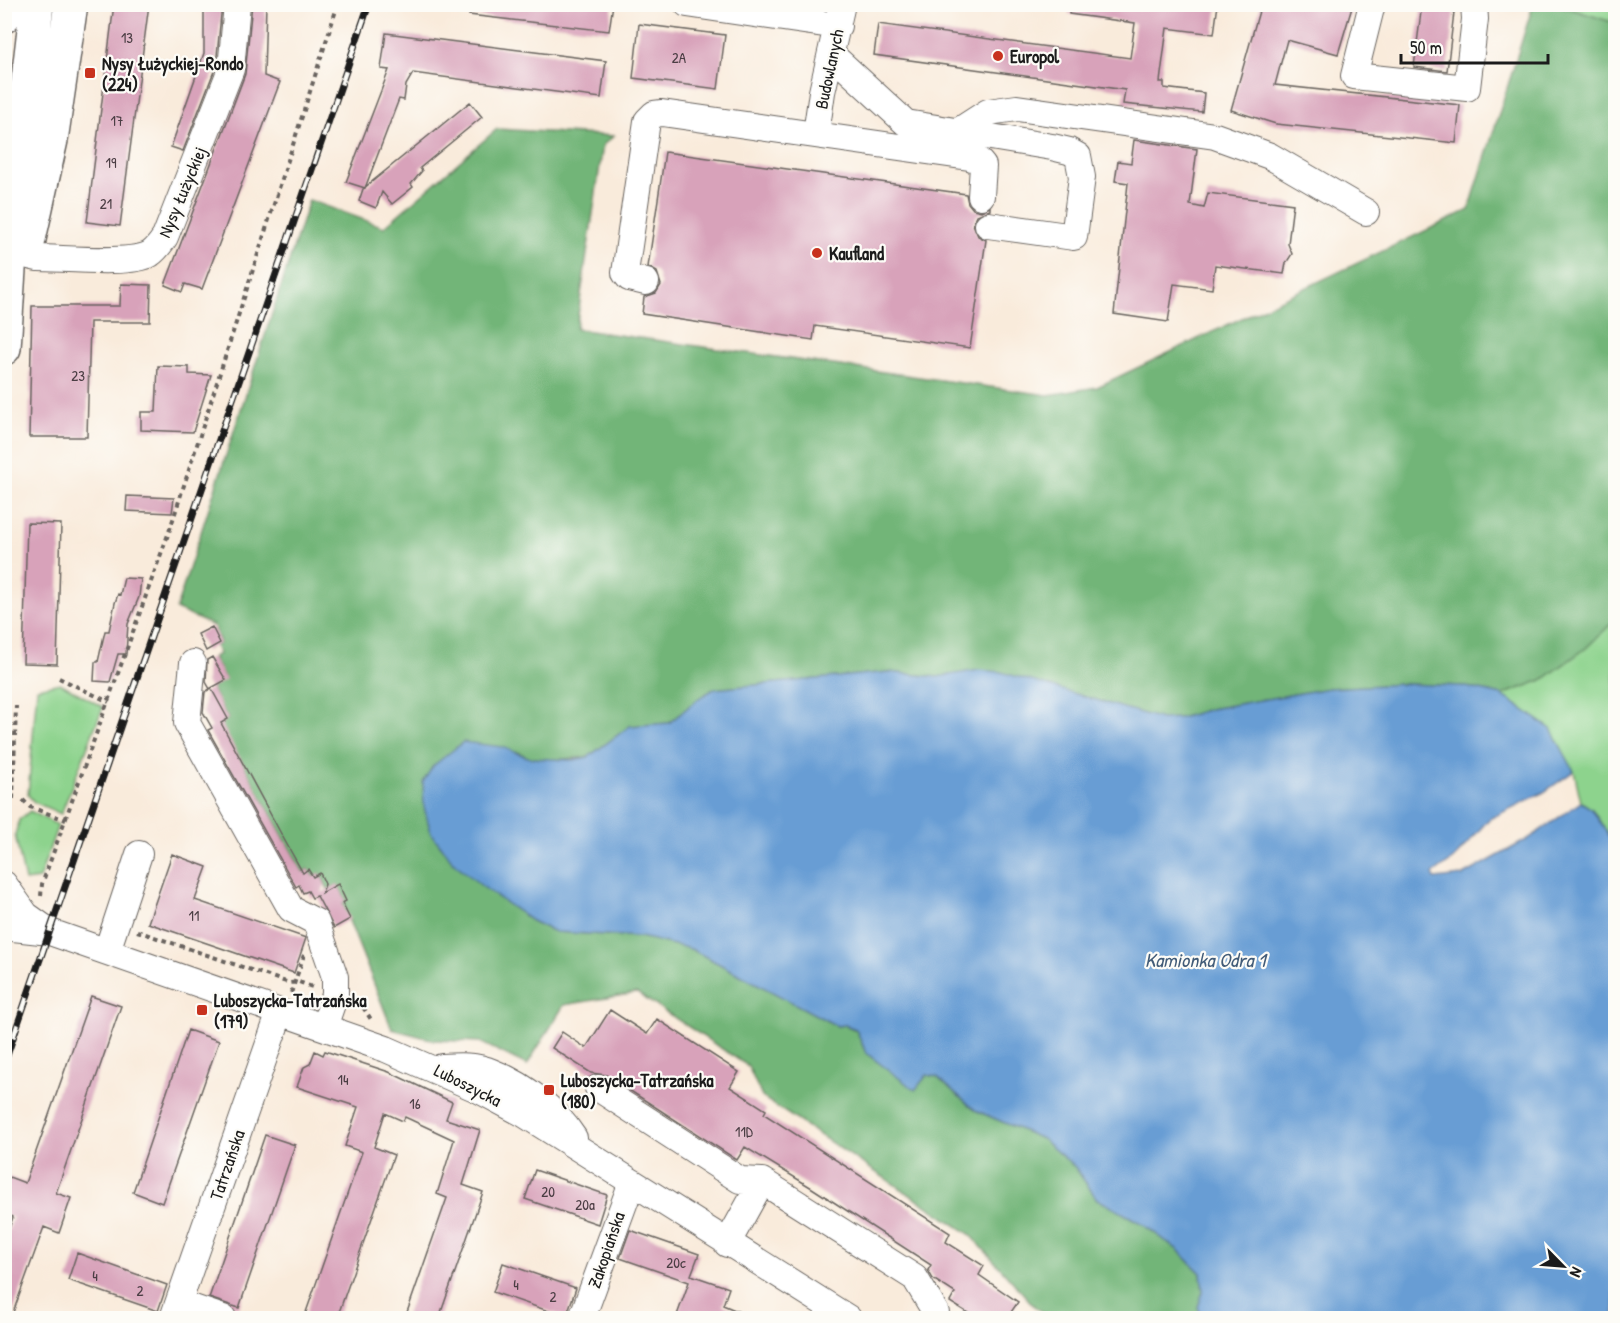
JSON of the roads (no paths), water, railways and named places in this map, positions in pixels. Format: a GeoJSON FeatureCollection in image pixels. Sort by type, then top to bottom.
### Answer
{"type":"FeatureCollection","features":[{"type":"Feature","properties":{"kind":"main road"},"geometry":{"type":"LineString","coordinates":[[4,16],[6,4]]}},
{"type":"Feature","properties":{"kind":"main road"},"geometry":{"type":"LineString","coordinates":[[4,348],[13,207],[38,4]]}},
{"type":"Feature","properties":{"kind":"main road"},"geometry":{"type":"LineString","coordinates":[[6,316],[25,255],[51,140],[71,4]]}},
{"type":"Feature","properties":{"kind":"street","name":"Nysy Łużyckiej"},"geometry":{"type":"LineString","coordinates":[[25,255],[38,258],[125,259],[150,254],[159,246],[170,226],[231,69],[237,4]]}},
{"type":"Feature","properties":{"kind":"street"},"geometry":{"type":"LineString","coordinates":[[687,4],[840,15]]}},
{"type":"Feature","properties":{"kind":"street"},"geometry":{"type":"LineString","coordinates":[[1372,4],[1354,76],[1467,88],[1475,19],[1474,4]]}},
{"type":"Feature","properties":{"kind":"street","name":"Budowlanych"},"geometry":{"type":"LineString","coordinates":[[816,134],[822,92],[840,15]]}},
{"type":"Feature","properties":{"kind":"street"},"geometry":{"type":"LineString","coordinates":[[831,54],[906,123],[986,135],[1069,151],[1078,156],[1082,177],[1074,237],[988,225]]}},
{"type":"Feature","properties":{"kind":"street"},"geometry":{"type":"LineString","coordinates":[[957,132],[988,112],[1017,108],[1215,136],[1248,146],[1270,156],[1366,212]]}},
{"type":"Feature","properties":{"kind":"street"},"geometry":{"type":"LineString","coordinates":[[646,282],[629,278],[625,273],[647,121],[654,114],[662,113],[969,156],[978,160],[983,166],[981,196]]}},
{"type":"Feature","properties":{"kind":"street"},"geometry":{"type":"LineString","coordinates":[[193,663],[187,723],[291,909],[316,922],[335,977],[335,995],[324,1027]]}},
{"type":"Feature","properties":{"kind":"street"},"geometry":{"type":"LineString","coordinates":[[107,951],[139,854]]}},
{"type":"Feature","properties":{"kind":"street"},"geometry":{"type":"LineString","coordinates":[[4,884],[26,915],[50,932]]}},
{"type":"Feature","properties":{"kind":"street"},"geometry":{"type":"LineString","coordinates":[[4,927],[50,932]]}},
{"type":"Feature","properties":{"kind":"street","name":"Luboszycka"},"geometry":{"type":"LineString","coordinates":[[50,932],[285,1006],[324,1027],[432,1067],[524,1114],[727,1244],[848,1318]]}},
{"type":"Feature","properties":{"kind":"street","name":"Tatrzańska"},"geometry":{"type":"LineString","coordinates":[[176,1311],[285,1006]]}},
{"type":"Feature","properties":{"kind":"street"},"geometry":{"type":"LineString","coordinates":[[598,1088],[740,1180],[762,1181],[915,1278],[938,1317]]}},
{"type":"Feature","properties":{"kind":"street"},"geometry":{"type":"LineString","coordinates":[[727,1244],[762,1181]]}},
{"type":"Feature","properties":{"kind":"street","name":"Zakopiańska"},"geometry":{"type":"LineString","coordinates":[[582,1318],[632,1182]]}},
{"type":"Feature","properties":{"kind":"street"},"geometry":{"type":"LineString","coordinates":[[176,1311],[223,1318]]}},
{"type":"Feature","properties":{"kind":"water","name":"Kamionka Odra 1"},"geometry":{"type":"Polygon","coordinates":[[[979,670],[1001,672],[1161,719],[1180,718],[1210,709],[1329,688],[1403,684],[1462,686],[1502,695],[1551,729],[1574,771],[1544,792],[1489,819],[1455,858],[1433,874],[1435,879],[1462,876],[1528,839],[1581,802],[1592,809],[1615,846],[1615,1318],[1202,1318],[1198,1307],[1203,1292],[1201,1273],[1178,1250],[1141,1223],[1097,1199],[1075,1167],[1042,1139],[975,1110],[937,1077],[927,1075],[915,1090],[866,1053],[856,1029],[845,1025],[837,1026],[691,949],[641,937],[555,932],[532,921],[483,887],[453,862],[431,833],[424,807],[423,782],[433,766],[463,742],[502,747],[530,758],[573,760],[588,757],[630,726],[669,723],[699,698],[714,689],[888,672],[937,677],[979,670]]]}},
{"type":"Feature","properties":{"kind":"railway"},"geometry":{"type":"LineString","coordinates":[[4,1064],[369,4]]}},
{"type":"Feature","properties":{"kind":"place","name":"Europol"},"geometry":{"type":"Point","coordinates":[998,56]}},
{"type":"Feature","properties":{"kind":"place","name":"Nysy Łużyckiej-Rondo (224)"},"geometry":{"type":"Point","coordinates":[90,73]}},
{"type":"Feature","properties":{"kind":"place","name":"Kaufland"},"geometry":{"type":"Point","coordinates":[817,253]}},
{"type":"Feature","properties":{"kind":"place","name":"Luboszycka-Tatrzańska (179)"},"geometry":{"type":"Point","coordinates":[202,1010]}},
{"type":"Feature","properties":{"kind":"place","name":"Luboszycka-Tatrzańska (180)"},"geometry":{"type":"Point","coordinates":[549,1090]}}]}
